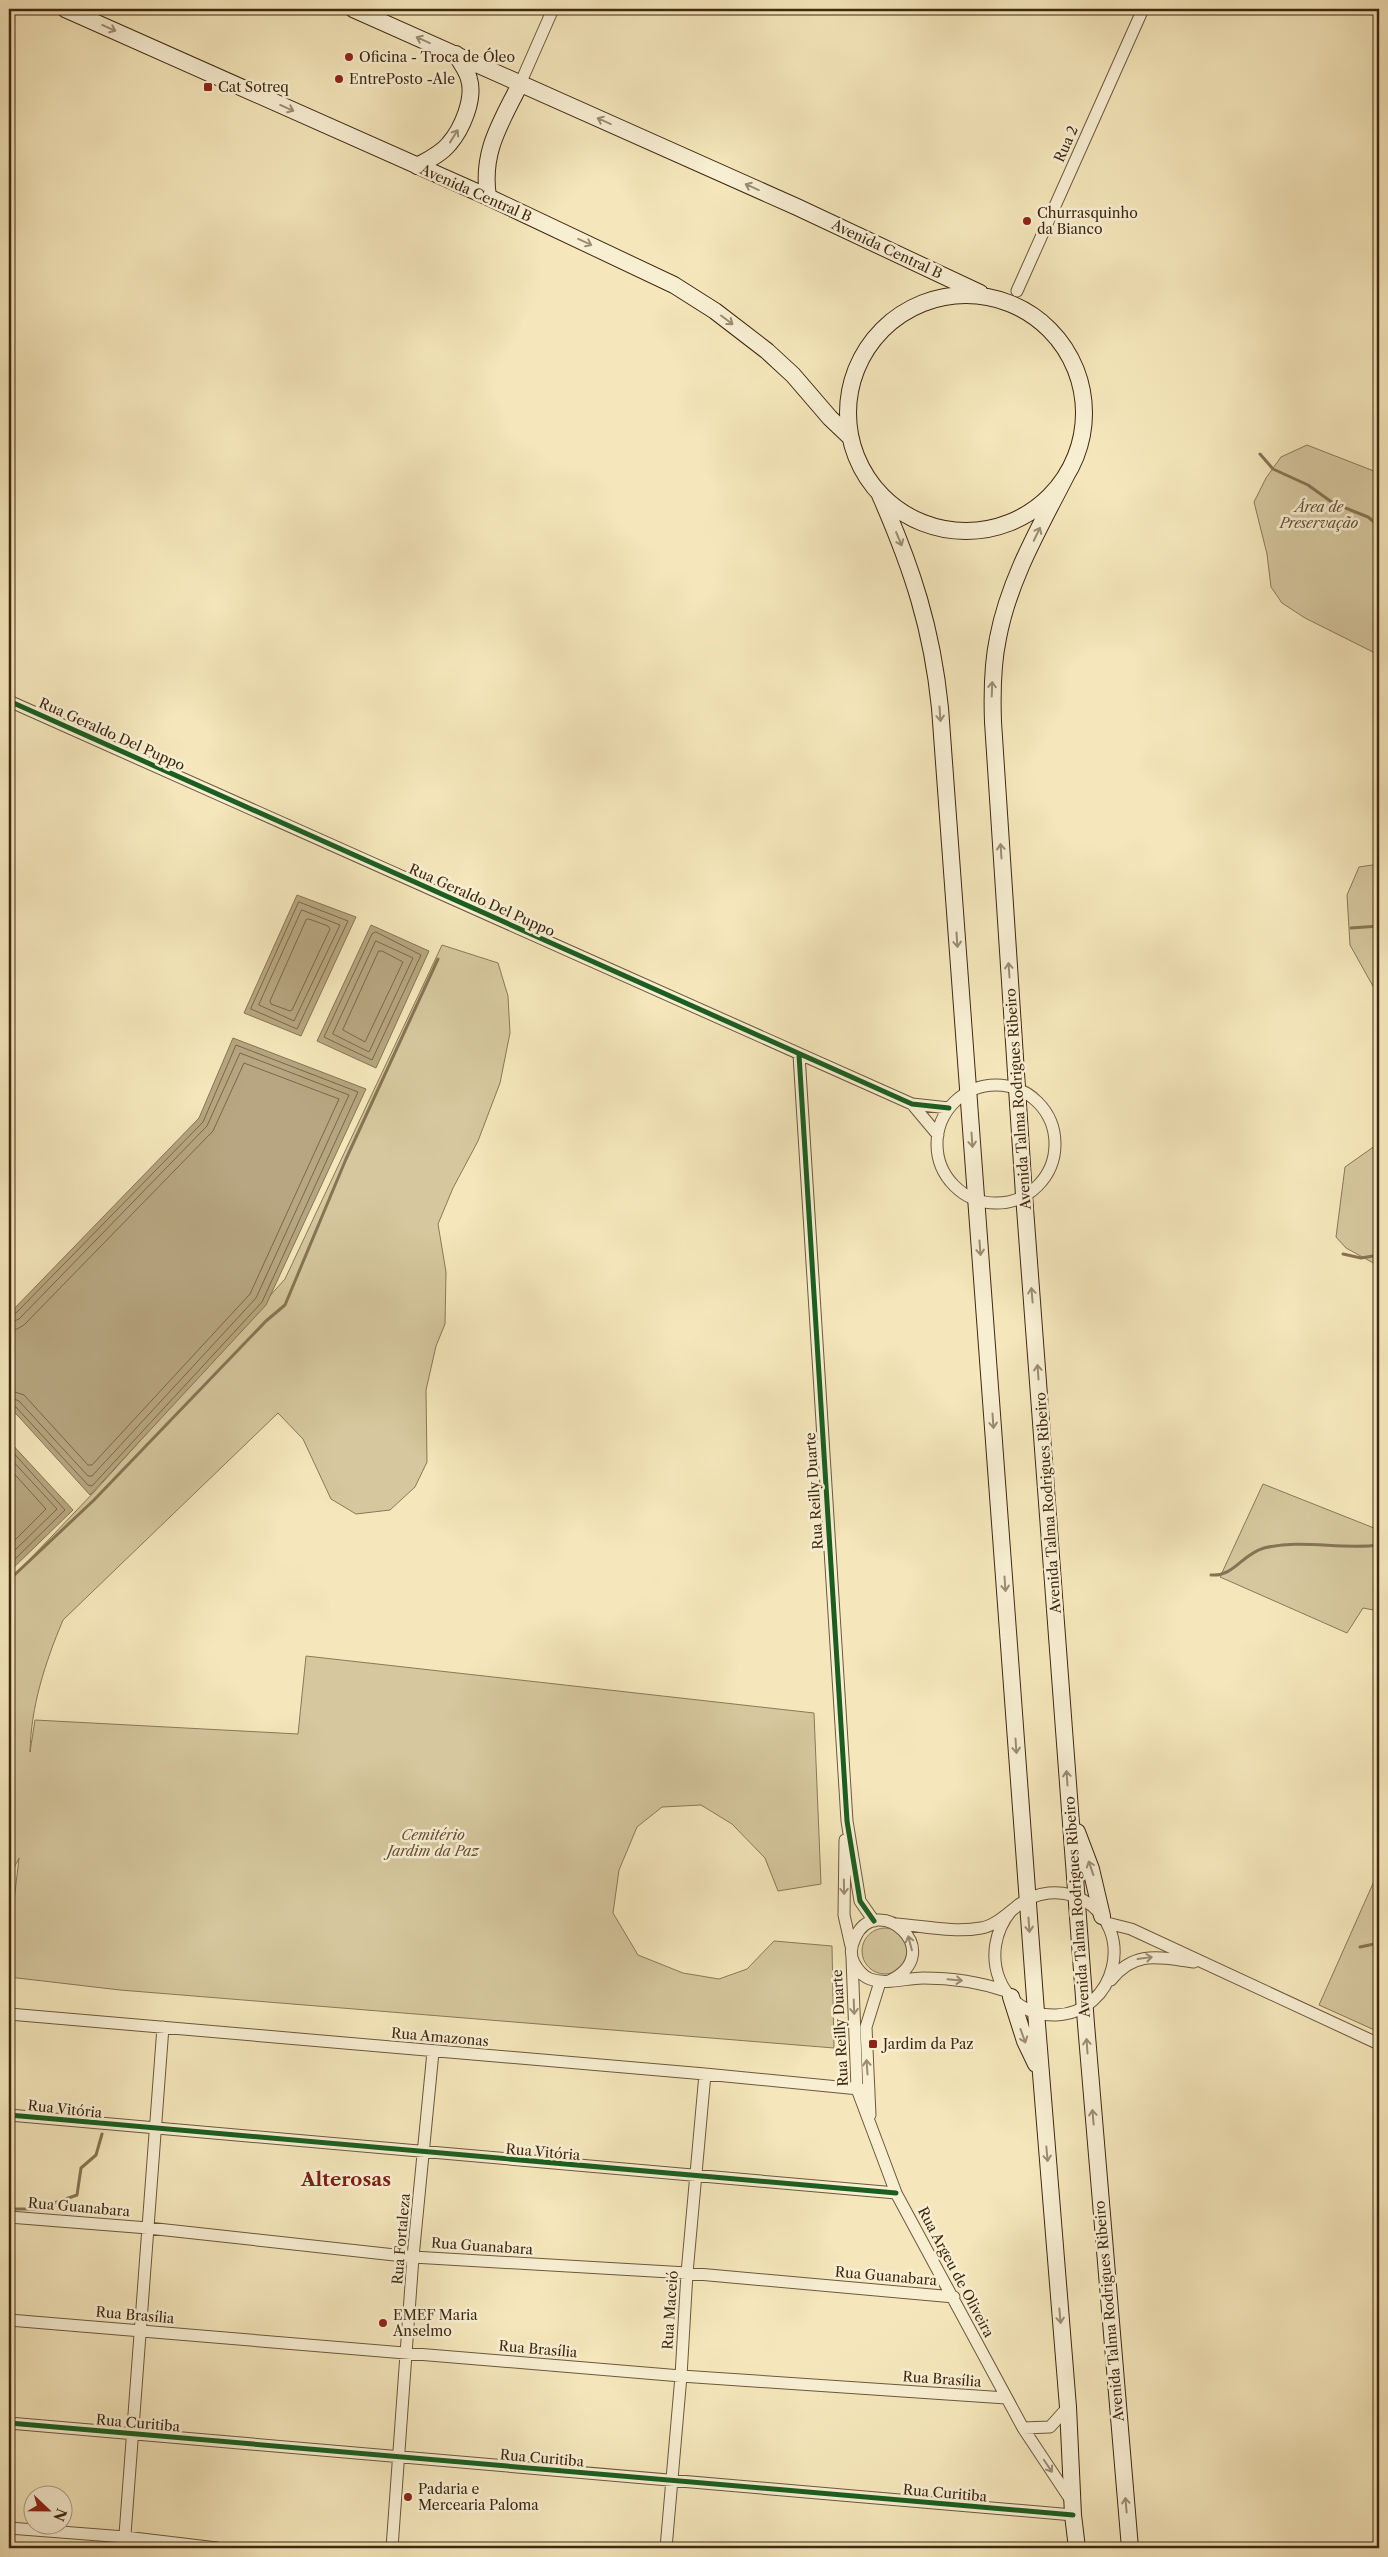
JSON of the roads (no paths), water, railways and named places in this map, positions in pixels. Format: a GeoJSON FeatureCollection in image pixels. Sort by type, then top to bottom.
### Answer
{"type":"FeatureCollection","features":[{"type":"Feature","properties":{"kind":"main road","name":"Avenida Central B"},"geometry":{"type":"LineString","coordinates":[[64,9],[488,197],[652,274],[701,301],[749,336],[781,364],[850,437]]}},
{"type":"Feature","properties":{"kind":"main road","name":"Avenida Central B"},"geometry":{"type":"LineString","coordinates":[[353,9],[879,244],[982,294],[1012,303],[1038,318],[1060,340],[1075,367],[1083,397],[1083,428],[1080,443],[1068,472],[1052,494],[1030,511],[1006,524],[979,530],[952,530],[925,524],[901,512],[880,494],[866,477],[856,458],[850,437],[849,391],[866,350],[896,316],[937,297],[982,294]]}},
{"type":"Feature","properties":{"kind":"main road"},"geometry":{"type":"LineString","coordinates":[[417,166],[449,145],[457,133],[467,108],[470,98],[469,78],[456,54]]}},
{"type":"Feature","properties":{"kind":"main road"},"geometry":{"type":"LineString","coordinates":[[488,197],[485,175],[488,156],[520,84]]}},
{"type":"Feature","properties":{"kind":"main road","name":"Avenida Talma Rodrigues Ribeiro"},"geometry":{"type":"LineString","coordinates":[[1068,472],[1017,576],[1004,615],[994,665],[993,722],[1024,1195],[1076,1897],[1130,2548]]}},
{"type":"Feature","properties":{"kind":"main road"},"geometry":{"type":"LineString","coordinates":[[880,494],[903,547],[921,600],[937,679],[1040,2073],[1068,2406],[1073,2509],[1077,2548]]}},
{"type":"Feature","properties":{"kind":"main road"},"geometry":{"type":"LineString","coordinates":[[1070,1814],[1091,1869],[1105,1920]]}},
{"type":"Feature","properties":{"kind":"main road"},"geometry":{"type":"LineString","coordinates":[[1008,1994],[1025,2042],[1040,2073]]}},
{"type":"Feature","properties":{"kind":"street"},"geometry":{"type":"LineString","coordinates":[[520,84],[553,9]]}},
{"type":"Feature","properties":{"kind":"street","name":"Rua 2"},"geometry":{"type":"LineString","coordinates":[[1017,291],[1142,9]]}},
{"type":"Feature","properties":{"kind":"street","name":"Rua Geraldo Del Puppo"},"geometry":{"type":"LineString","coordinates":[[9,701],[912,1104],[949,1108]]}},
{"type":"Feature","properties":{"kind":"street","name":"Rua Reilly Duarte"},"geometry":{"type":"LineString","coordinates":[[799,1054],[846,1821],[844,1915],[852,1952],[863,2090],[870,2127]]}},
{"type":"Feature","properties":{"kind":"street"},"geometry":{"type":"LineString","coordinates":[[992,1085],[1017,1088],[1041,1106],[1051,1123],[1055,1142],[1048,1171],[1038,1185],[1024,1195],[1001,1202],[976,1199],[960,1191],[948,1178],[940,1162],[938,1135],[949,1108],[968,1092],[992,1085]]}},
{"type":"Feature","properties":{"kind":"street","name":"Rua Geraldo Del Puppo"},"geometry":{"type":"LineString","coordinates":[[912,1104],[938,1135]]}},
{"type":"Feature","properties":{"kind":"street","name":"Rua Reilly Duarte"},"geometry":{"type":"LineString","coordinates":[[846,1821],[860,1901],[874,1921]]}},
{"type":"Feature","properties":{"kind":"street"},"geometry":{"type":"LineString","coordinates":[[1107,1985],[1114,1968],[1115,1950],[1105,1920],[1093,1906],[1076,1897],[1055,1893],[1028,1899],[982,1928],[969,1930],[897,1924],[886,1920],[874,1921],[859,1931],[852,1952],[858,1970],[868,1978],[885,1981],[922,1978],[957,1979],[1008,1994],[1036,2012],[1057,2015],[1085,2006],[1097,1997],[1122,1968],[1144,1957],[1206,1963]]}},
{"type":"Feature","properties":{"kind":"street"},"geometry":{"type":"LineString","coordinates":[[1008,1994],[998,1976],[994,1950],[997,1933],[1011,1911]]}},
{"type":"Feature","properties":{"kind":"street"},"geometry":{"type":"LineString","coordinates":[[1105,1920],[1131,1929],[1379,2044]]}},
{"type":"Feature","properties":{"kind":"street"},"geometry":{"type":"LineString","coordinates":[[885,1981],[900,1976],[908,1967],[912,1955],[912,1943],[906,1932],[897,1924]]}},
{"type":"Feature","properties":{"kind":"street","name":"Rua Reilly Duarte"},"geometry":{"type":"LineString","coordinates":[[863,2090],[866,2027],[885,1981]]}},
{"type":"Feature","properties":{"kind":"street","name":"Rua Amazonas"},"geometry":{"type":"LineString","coordinates":[[9,2014],[705,2074],[863,2090]]}},
{"type":"Feature","properties":{"kind":"street"},"geometry":{"type":"LineString","coordinates":[[124,2543],[163,2027]]}},
{"type":"Feature","properties":{"kind":"street","name":"Rua Fortaleza"},"geometry":{"type":"LineString","coordinates":[[392,2548],[406,2352],[433,2052]]}},
{"type":"Feature","properties":{"kind":"street","name":"Rua Maceió"},"geometry":{"type":"LineString","coordinates":[[666,2548],[681,2376],[687,2273],[705,2074]]}},
{"type":"Feature","properties":{"kind":"street","name":"Rua Vitória"},"geometry":{"type":"LineString","coordinates":[[9,2115],[155,2130],[896,2193]]}},
{"type":"Feature","properties":{"kind":"street","name":"Rua Argeu de Oliveira"},"geometry":{"type":"LineString","coordinates":[[870,2127],[896,2193],[954,2297],[1006,2398],[1073,2509]]}},
{"type":"Feature","properties":{"kind":"street","name":"Rua Guanabara"},"geometry":{"type":"LineString","coordinates":[[9,2217],[148,2228],[414,2256],[687,2273],[954,2297]]}},
{"type":"Feature","properties":{"kind":"street","name":"Rua Brasília"},"geometry":{"type":"LineString","coordinates":[[9,2320],[681,2376],[1006,2398]]}},
{"type":"Feature","properties":{"kind":"street"},"geometry":{"type":"LineString","coordinates":[[1023,2428],[1050,2427],[1068,2406]]}},
{"type":"Feature","properties":{"kind":"street","name":"Rua Curitiba"},"geometry":{"type":"LineString","coordinates":[[9,2423],[672,2480],[1073,2509]]}},
{"type":"Feature","properties":{"kind":"street"},"geometry":{"type":"LineString","coordinates":[[9,2528],[124,2543],[210,2548]]}},
{"type":"Feature","properties":{"kind":"water"},"geometry":{"type":"Polygon","coordinates":[[[297,895],[356,917],[301,1036],[244,1013],[297,895]]]}},
{"type":"Feature","properties":{"kind":"water"},"geometry":{"type":"Polygon","coordinates":[[[371,925],[429,951],[376,1068],[317,1041],[371,925]]]}},
{"type":"Feature","properties":{"kind":"water"},"geometry":{"type":"Polygon","coordinates":[[[233,1038],[366,1089],[266,1305],[90,1495],[9,1406],[9,1314],[199,1118],[233,1038]]]}},
{"type":"Feature","properties":{"kind":"water"},"geometry":{"type":"Polygon","coordinates":[[[9,1441],[73,1510],[9,1572],[9,1441]]]}},
{"type":"Feature","properties":{"kind":"waterway"},"geometry":{"type":"LineString","coordinates":[[1260,454],[1273,469],[1308,485],[1333,503],[1368,517],[1379,526]]}},
{"type":"Feature","properties":{"kind":"waterway"},"geometry":{"type":"LineString","coordinates":[[1351,928],[1379,926]]}},
{"type":"Feature","properties":{"kind":"waterway"},"geometry":{"type":"LineString","coordinates":[[9,1580],[94,1500],[266,1321],[285,1305],[346,1159],[438,959]]}},
{"type":"Feature","properties":{"kind":"waterway"},"geometry":{"type":"LineString","coordinates":[[1343,1254],[1361,1258],[1379,1255]]}},
{"type":"Feature","properties":{"kind":"waterway"},"geometry":{"type":"LineString","coordinates":[[1211,1575],[1219,1575],[1232,1569],[1256,1551],[1278,1545],[1379,1545]]}},
{"type":"Feature","properties":{"kind":"waterway"},"geometry":{"type":"LineString","coordinates":[[1360,1947],[1379,1943]]}},
{"type":"Feature","properties":{"kind":"waterway"},"geometry":{"type":"LineString","coordinates":[[9,2209],[37,2209],[77,2195],[81,2168],[96,2155],[102,2134]]}},
{"type":"Feature","properties":{"kind":"place","name":"Oficina - Troca de Óleo"},"geometry":{"type":"Point","coordinates":[349,57]}},
{"type":"Feature","properties":{"kind":"place","name":"EntrePosto -Ale"},"geometry":{"type":"Point","coordinates":[339,79]}},
{"type":"Feature","properties":{"kind":"place","name":"Cat Sotreq"},"geometry":{"type":"Point","coordinates":[208,87]}},
{"type":"Feature","properties":{"kind":"place","name":"Churrasquinho da Bianco"},"geometry":{"type":"Point","coordinates":[1027,221]}},
{"type":"Feature","properties":{"kind":"place","name":"Jardim da Paz"},"geometry":{"type":"Point","coordinates":[873,2044]}},
{"type":"Feature","properties":{"kind":"place","name":"EMEF Maria Anselmo"},"geometry":{"type":"Point","coordinates":[383,2323]}},
{"type":"Feature","properties":{"kind":"place","name":"Padaria e Mercearia Paloma"},"geometry":{"type":"Point","coordinates":[408,2497]}},
{"type":"Feature","properties":{"kind":"district","name":"Alterosas"},"geometry":{"type":"Point","coordinates":[346,2179]}},
{"type":"Feature","properties":{"kind":"park label","name":"Área de Preservação"},"geometry":{"type":"Point","coordinates":[1319,516]}},
{"type":"Feature","properties":{"kind":"park label","name":"Cemitério Jardim da Paz"},"geometry":{"type":"Point","coordinates":[433,1844]}}]}
